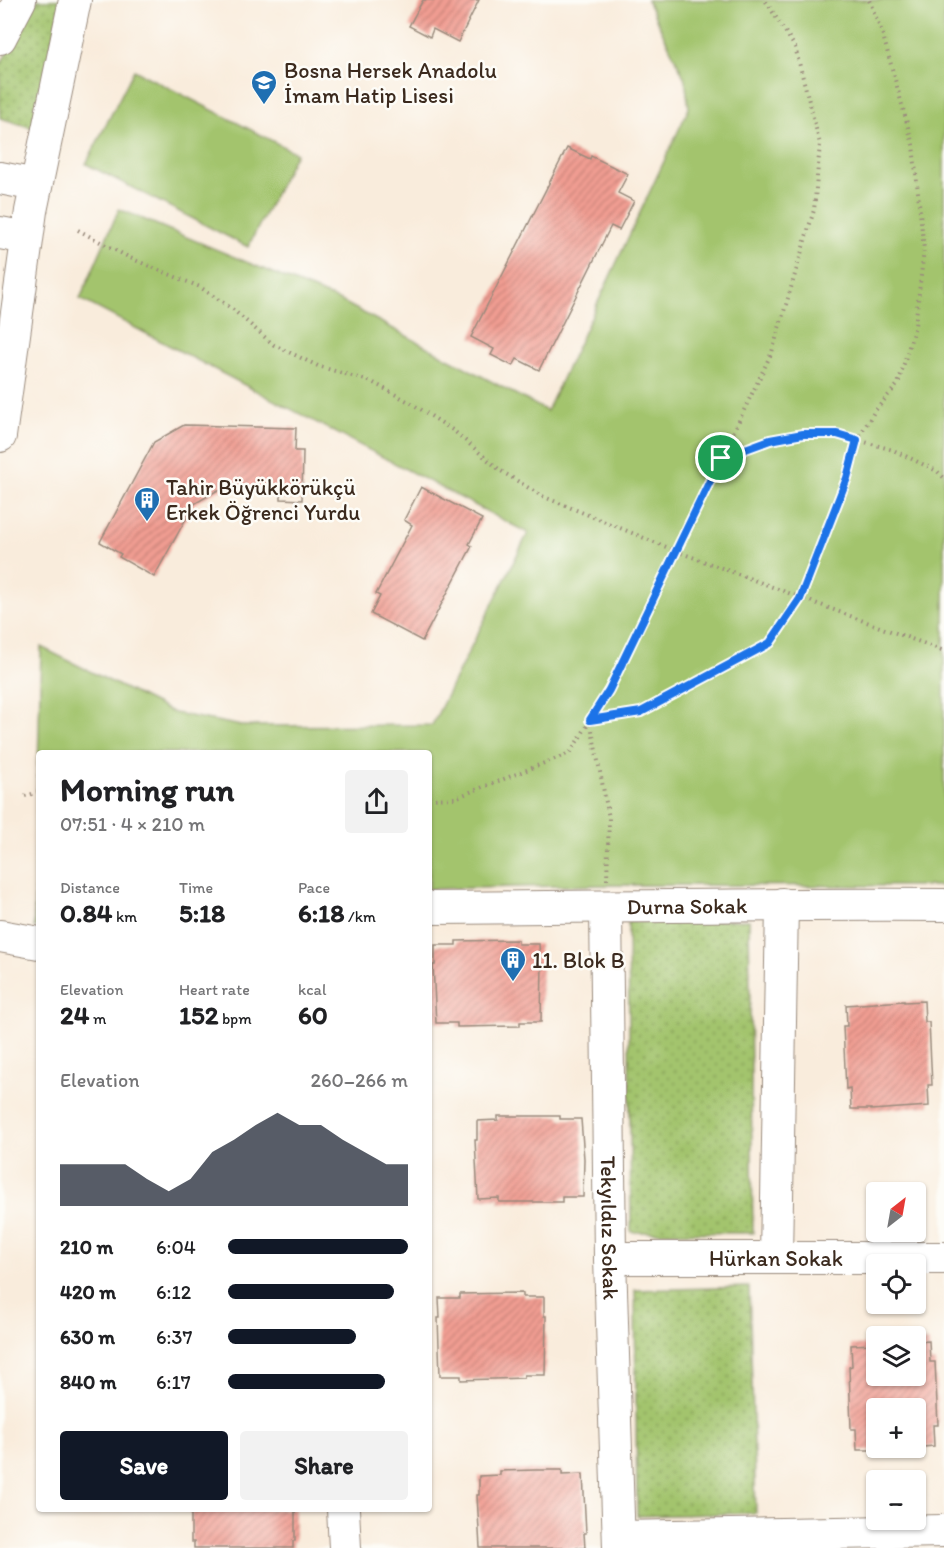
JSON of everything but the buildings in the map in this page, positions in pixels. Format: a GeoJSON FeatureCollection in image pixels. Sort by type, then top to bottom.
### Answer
{"type":"FeatureCollection","features":[{"type":"Feature","properties":{"kind":"street"},"geometry":{"type":"LineString","coordinates":[[0,38],[20,0]]}},
{"type":"Feature","properties":{"kind":"street"},"geometry":{"type":"LineString","coordinates":[[0,436],[14,236],[36,186],[75,0]]}},
{"type":"Feature","properties":{"kind":"street"},"geometry":{"type":"LineString","coordinates":[[0,178],[36,186]]}},
{"type":"Feature","properties":{"kind":"street"},"geometry":{"type":"LineString","coordinates":[[776,1258],[782,904]]}},
{"type":"Feature","properties":{"kind":"street","name":"Durna Sokak"},"geometry":{"type":"LineString","coordinates":[[432,908],[606,908],[782,904],[944,905]]}},
{"type":"Feature","properties":{"kind":"street","name":"Tekyıldız Sokak"},"geometry":{"type":"LineString","coordinates":[[606,908],[610,1258],[620,1543]]}},
{"type":"Feature","properties":{"kind":"street"},"geometry":{"type":"LineString","coordinates":[[0,936],[36,942]]}},
{"type":"Feature","properties":{"kind":"street","name":"Hürkan Sokak"},"geometry":{"type":"LineString","coordinates":[[610,1258],[944,1258]]}},
{"type":"Feature","properties":{"kind":"street"},"geometry":{"type":"LineString","coordinates":[[343,1512],[345,1548]]}},
{"type":"Feature","properties":{"kind":"street"},"geometry":{"type":"LineString","coordinates":[[620,1543],[944,1532]]}},
{"type":"Feature","properties":{"kind":"path"},"geometry":{"type":"LineString","coordinates":[[432,799],[455,798],[570,753],[609,690],[772,352],[814,210],[820,144],[795,47],[765,0]]}},
{"type":"Feature","properties":{"kind":"path"},"geometry":{"type":"LineString","coordinates":[[590,720],[641,712],[770,643],[800,599],[847,478],[857,440],[874,412],[898,384],[915,326],[924,250],[913,145],[882,32],[869,0]]}},
{"type":"Feature","properties":{"kind":"path"},"geometry":{"type":"LineString","coordinates":[[78,230],[130,258],[200,287],[231,308],[274,345],[318,366],[372,382],[411,403],[454,431],[501,471],[542,496],[800,599],[944,651]]}},
{"type":"Feature","properties":{"kind":"path"},"geometry":{"type":"LineString","coordinates":[[721,458],[770,440],[803,434],[837,434],[893,450],[937,471],[944,478]]}},
{"type":"Feature","properties":{"kind":"path"},"geometry":{"type":"LineString","coordinates":[[590,720],[609,818],[606,908]]}},
{"type":"Feature","properties":{"kind":"path"},"geometry":{"type":"LineString","coordinates":[[26,796],[36,793]]}},
{"type":"Feature","properties":{"kind":"green space"},"geometry":{"type":"Polygon","coordinates":[[[37,0],[62,0],[33,128],[0,118],[0,65],[37,0]]]}},
{"type":"Feature","properties":{"kind":"green space"},"geometry":{"type":"Polygon","coordinates":[[[647,0],[944,0],[944,886],[609,885],[432,889],[432,750],[38,750],[41,647],[174,713],[242,726],[432,725],[528,533],[80,299],[119,209],[343,302],[547,411],[689,108],[685,79],[647,0]]]}},
{"type":"Feature","properties":{"kind":"green space"},"geometry":{"type":"Polygon","coordinates":[[[134,70],[296,153],[248,247],[86,164],[134,70]]]}},
{"type":"Feature","properties":{"kind":"green space"},"geometry":{"type":"Polygon","coordinates":[[[36,847],[36,927],[34,927],[36,847]]]}},
{"type":"Feature","properties":{"kind":"green space"},"geometry":{"type":"Polygon","coordinates":[[[749,920],[753,1233],[631,1232],[628,922],[749,920]]]}},
{"type":"Feature","properties":{"kind":"green space"},"geometry":{"type":"Polygon","coordinates":[[[749,1287],[756,1513],[637,1516],[635,1290],[749,1287]]]}},
{"type":"Feature","properties":{"kind":"place","name":"Bosna Hersek Anadolu İmam Hatip Lisesi"},"geometry":{"type":"Point","coordinates":[264,106]}},
{"type":"Feature","properties":{"kind":"place","name":"Tahir Büyükkörükçü Erkek Öğrenci Yurdu"},"geometry":{"type":"Point","coordinates":[147,523]}},
{"type":"Feature","properties":{"kind":"place","name":"11. Blok B"},"geometry":{"type":"Point","coordinates":[513,983]}},
{"type":"Feature","properties":{"kind":"route"},"geometry":{"type":"LineString","coordinates":[[803,434],[837,434],[857,440],[847,478],[800,599],[770,643],[641,712],[590,720],[609,690],[721,458],[770,440],[803,434]]}}]}
